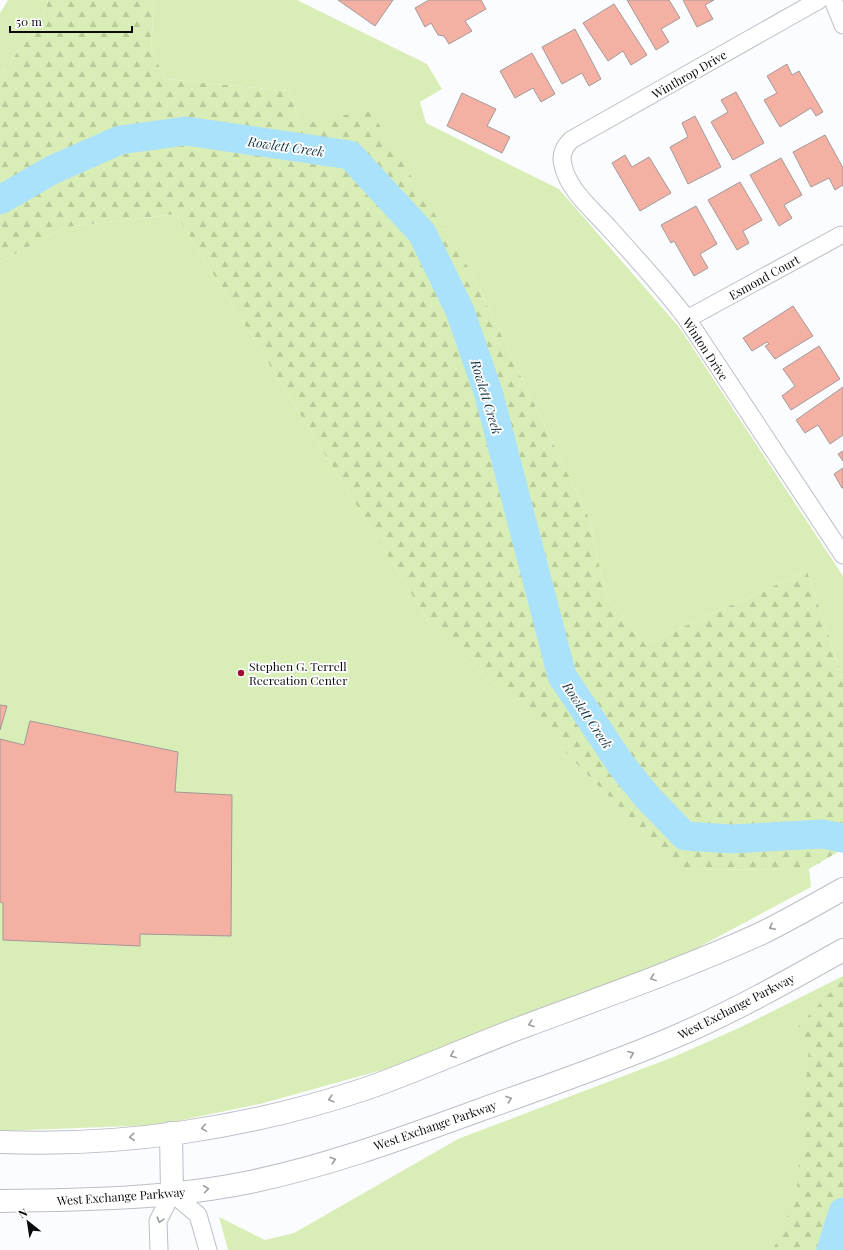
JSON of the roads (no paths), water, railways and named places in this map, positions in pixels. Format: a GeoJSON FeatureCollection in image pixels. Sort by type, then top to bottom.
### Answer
{"type":"FeatureCollection","features":[{"type":"Feature","properties":{"kind":"main road"},"geometry":{"type":"LineString","coordinates":[[0,1142],[104,1140],[171,1133],[228,1124],[294,1109],[363,1090],[410,1073],[489,1039],[668,973],[761,933],[807,910],[843,889]]}},
{"type":"Feature","properties":{"kind":"main road","name":"West Exchange Parkway"},"geometry":{"type":"LineString","coordinates":[[0,1201],[71,1200],[172,1194],[243,1183],[302,1170],[474,1112],[674,1037],[757,996],[839,952]]}},
{"type":"Feature","properties":{"kind":"main road"},"geometry":{"type":"LineString","coordinates":[[171,1133],[172,1194]]}},
{"type":"Feature","properties":{"kind":"street","name":"Winthrop Drive"},"geometry":{"type":"LineString","coordinates":[[563,152],[571,140],[819,0]]}},
{"type":"Feature","properties":{"kind":"street"},"geometry":{"type":"LineString","coordinates":[[833,0],[843,25]]}},
{"type":"Feature","properties":{"kind":"street","name":"Winton Drive"},"geometry":{"type":"LineString","coordinates":[[563,152],[563,167],[575,189],[672,299],[687,319],[843,556]]}},
{"type":"Feature","properties":{"kind":"street","name":"Esmond Court"},"geometry":{"type":"LineString","coordinates":[[687,319],[840,235]]}},
{"type":"Feature","properties":{"kind":"street"},"geometry":{"type":"LineString","coordinates":[[159,1250],[158,1221],[172,1194],[198,1215],[208,1250]]}},
{"type":"Feature","properties":{"kind":"waterway","name":"Rowlett Creek"},"geometry":{"type":"LineString","coordinates":[[0,200],[52,170],[120,140],[186,131],[350,155],[422,233],[460,311],[489,395],[562,676],[622,766],[648,798],[685,836],[732,839],[822,834],[843,838]]}},
{"type":"Feature","properties":{"kind":"waterway","name":"Rowlett Creek"},"geometry":{"type":"LineString","coordinates":[[831,1250],[843,1212]]}},
{"type":"Feature","properties":{"kind":"place","name":"Stephen G. Terrell Recreation Center"},"geometry":{"type":"Point","coordinates":[241,673]}}]}
